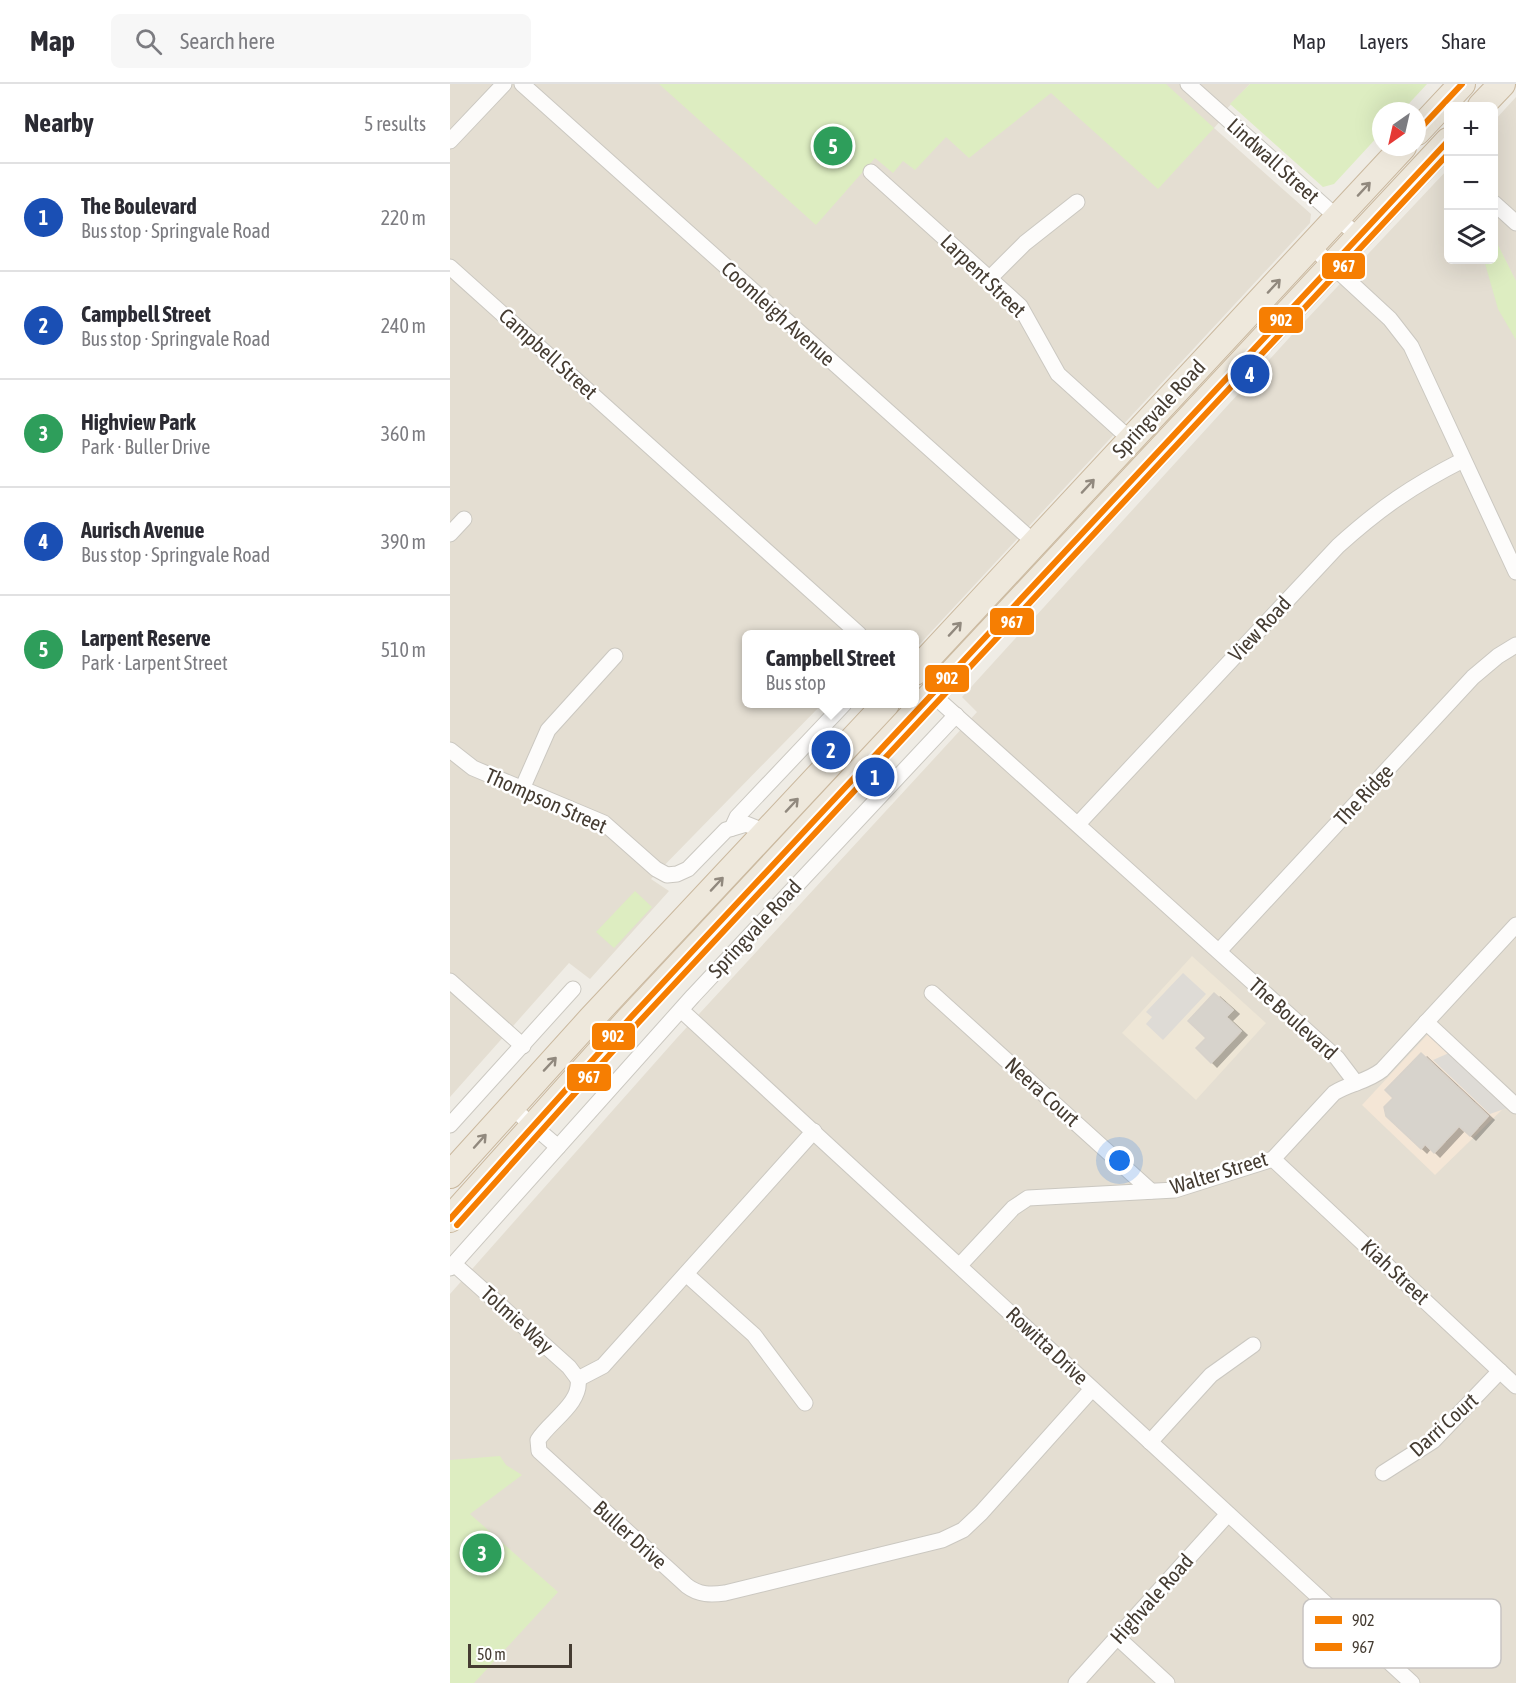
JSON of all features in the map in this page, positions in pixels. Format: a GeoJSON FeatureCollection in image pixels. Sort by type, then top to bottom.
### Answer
{"type":"FeatureCollection","features":[{"type":"Feature","properties":{"kind":"highway"},"geometry":{"type":"LineString","coordinates":[[1426,122],[1462,84]]}},
{"type":"Feature","properties":{"kind":"highway"},"geometry":{"type":"LineString","coordinates":[[1485,102],[1502,84]]}},
{"type":"Feature","properties":{"kind":"highway","name":"Springvale Road"},"geometry":{"type":"LineString","coordinates":[[450,1219],[632,1016],[1359,237],[1444,152]]}},
{"type":"Feature","properties":{"kind":"highway","name":"Springvale Road"},"geometry":{"type":"LineString","coordinates":[[919,668],[1395,156]]}},
{"type":"Feature","properties":{"kind":"highway"},"geometry":{"type":"LineString","coordinates":[[450,1175],[746,834],[882,708]]}},
{"type":"Feature","properties":{"kind":"street"},"geometry":{"type":"LineString","coordinates":[[450,141],[504,84]]}},
{"type":"Feature","properties":{"kind":"street","name":"Coomleigh Avenue"},"geometry":{"type":"LineString","coordinates":[[522,84],[1035,543]]}},
{"type":"Feature","properties":{"kind":"street","name":"Lindwall Street"},"geometry":{"type":"LineString","coordinates":[[1188,84],[1359,237]]}},
{"type":"Feature","properties":{"kind":"street","name":"Larpent Street"},"geometry":{"type":"LineString","coordinates":[[872,172],[1020,306],[1058,374],[1131,440]]}},
{"type":"Feature","properties":{"kind":"street"},"geometry":{"type":"LineString","coordinates":[[990,278],[1025,243],[1077,202]]}},
{"type":"Feature","properties":{"kind":"street"},"geometry":{"type":"LineString","coordinates":[[1498,207],[1516,223]]}},
{"type":"Feature","properties":{"kind":"street"},"geometry":{"type":"LineString","coordinates":[[1311,246],[1390,319],[1406,337],[1516,572]]}},
{"type":"Feature","properties":{"kind":"street","name":"Campbell Street"},"geometry":{"type":"LineString","coordinates":[[450,267],[855,630]]}},
{"type":"Feature","properties":{"kind":"street","name":"View Road"},"geometry":{"type":"LineString","coordinates":[[1078,824],[1338,546],[1401,494],[1463,460]]}},
{"type":"Feature","properties":{"kind":"street"},"geometry":{"type":"LineString","coordinates":[[450,534],[464,519]]}},
{"type":"Feature","properties":{"kind":"street","name":"The Ridge"},"geometry":{"type":"LineString","coordinates":[[1219,951],[1467,684],[1490,663],[1516,645]]}},
{"type":"Feature","properties":{"kind":"street"},"geometry":{"type":"LineString","coordinates":[[522,789],[548,730],[615,656]]}},
{"type":"Feature","properties":{"kind":"street","name":"The Boulevard"},"geometry":{"type":"LineString","coordinates":[[932,694],[1337,1058],[1356,1083]]}},
{"type":"Feature","properties":{"kind":"street"},"geometry":{"type":"LineString","coordinates":[[746,834],[737,817],[840,708]]}},
{"type":"Feature","properties":{"kind":"street","name":"Springvale Road"},"geometry":{"type":"LineString","coordinates":[[452,1266],[681,1010],[956,715]]}},
{"type":"Feature","properties":{"kind":"street","name":"Thompson Street"},"geometry":{"type":"LineString","coordinates":[[450,750],[468,766],[604,823],[656,869],[670,875],[688,869],[726,830],[746,834]]}},
{"type":"Feature","properties":{"kind":"street","name":"Springvale Road"},"geometry":{"type":"LineString","coordinates":[[746,834],[772,866]]}},
{"type":"Feature","properties":{"kind":"street","name":"Walter Street"},"geometry":{"type":"LineString","coordinates":[[960,1265],[1013,1208],[1029,1198],[1176,1190],[1273,1159],[1334,1093],[1370,1078],[1382,1070],[1516,925]]}},
{"type":"Feature","properties":{"kind":"street"},"geometry":{"type":"LineString","coordinates":[[450,981],[523,1046]]}},
{"type":"Feature","properties":{"kind":"street"},"geometry":{"type":"LineString","coordinates":[[450,1125],[573,989]]}},
{"type":"Feature","properties":{"kind":"street","name":"Neera Court"},"geometry":{"type":"LineString","coordinates":[[932,993],[1151,1191]]}},
{"type":"Feature","properties":{"kind":"street","name":"Rowitta Drive"},"geometry":{"type":"LineString","coordinates":[[681,1010],[1321,1599]]}},
{"type":"Feature","properties":{"kind":"street"},"geometry":{"type":"LineString","coordinates":[[1426,1022],[1516,1106]]}},
{"type":"Feature","properties":{"kind":"street"},"geometry":{"type":"LineString","coordinates":[[511,1107],[558,1147]]}},
{"type":"Feature","properties":{"kind":"street"},"geometry":{"type":"LineString","coordinates":[[579,1379],[603,1366],[814,1131]]}},
{"type":"Feature","properties":{"kind":"street","name":"Kiah Street"},"geometry":{"type":"LineString","coordinates":[[1273,1159],[1516,1386]]}},
{"type":"Feature","properties":{"kind":"street","name":"Tolmie Way"},"geometry":{"type":"LineString","coordinates":[[452,1266],[574,1372],[579,1379]]}},
{"type":"Feature","properties":{"kind":"street"},"geometry":{"type":"LineString","coordinates":[[686,1274],[754,1335],[806,1403]]}},
{"type":"Feature","properties":{"kind":"street"},"geometry":{"type":"LineString","coordinates":[[1150,1442],[1211,1375],[1253,1345]]}},
{"type":"Feature","properties":{"kind":"street","name":"Darri Court"},"geometry":{"type":"LineString","coordinates":[[1383,1473],[1433,1441],[1500,1371]]}},
{"type":"Feature","properties":{"kind":"street","name":"Buller Drive"},"geometry":{"type":"LineString","coordinates":[[579,1379],[579,1388],[574,1398],[538,1440],[539,1451],[687,1586],[693,1591],[707,1595],[725,1593],[942,1540],[963,1530],[981,1513],[1092,1389]]}},
{"type":"Feature","properties":{"kind":"street","name":"Highvale Road"},"geometry":{"type":"LineString","coordinates":[[1076,1683],[1228,1514]]}},
{"type":"Feature","properties":{"kind":"street"},"geometry":{"type":"LineString","coordinates":[[1118,1638],[1167,1683]]}},
{"type":"Feature","properties":{"kind":"street","name":"Rowitta Drive"},"geometry":{"type":"LineString","coordinates":[[1396,1668],[1412,1683]]}},
{"type":"Feature","properties":{"kind":"shaded area"},"geometry":{"type":"Polygon","coordinates":[[[450,84],[1250,84],[1221,115],[1223,118],[1214,128],[1311,214],[1310,223],[919,645],[919,630],[742,630],[742,708],[818,708],[651,879],[669,891],[590,979],[569,963],[450,1097],[450,84]]]}},
{"type":"Feature","properties":{"kind":"shaded area"},"geometry":{"type":"Polygon","coordinates":[[[1516,97],[1516,1683],[450,1683],[450,1294],[676,1039],[977,712],[962,697],[1290,337],[1444,173],[1444,264],[1498,264],[1498,117],[1516,97]]]}},
{"type":"Feature","properties":{"kind":"shaded area"},"geometry":{"type":"Polygon","coordinates":[[[1192,956],[1266,1023],[1196,1100],[1122,1033],[1192,956]]]}},
{"type":"Feature","properties":{"kind":"shaded area"},"geometry":{"type":"Polygon","coordinates":[[[1183,973],[1206,994],[1163,1040],[1146,1024],[1152,1017],[1146,1012],[1183,973]]]}},
{"type":"Feature","properties":{"kind":"shaded area"},"geometry":{"type":"Polygon","coordinates":[[[1428,1034],[1507,1105],[1435,1175],[1362,1105],[1428,1034]]]}},
{"type":"Feature","properties":{"kind":"shaded area"},"geometry":{"type":"Polygon","coordinates":[[[1449,1053],[1507,1108],[1490,1114],[1433,1060],[1449,1053]]]}},
{"type":"Feature","properties":{"kind":"green space"},"geometry":{"type":"Polygon","coordinates":[[[659,84],[1166,84],[1214,128],[1158,189],[1051,93],[969,158],[946,137],[915,170],[903,161],[893,173],[875,158],[816,225],[659,84]]]}},
{"type":"Feature","properties":{"kind":"green space"},"geometry":{"type":"Polygon","coordinates":[[[1250,84],[1427,84],[1410,102],[1372,102],[1372,143],[1334,184],[1323,187],[1230,104],[1250,84]]]}},
{"type":"Feature","properties":{"kind":"green space"},"geometry":{"type":"Polygon","coordinates":[[[1498,245],[1516,281],[1516,340],[1498,309],[1485,264],[1498,264],[1498,245]]]}},
{"type":"Feature","properties":{"kind":"green space"},"geometry":{"type":"Polygon","coordinates":[[[635,891],[652,907],[614,948],[596,932],[635,891]]]}},
{"type":"Feature","properties":{"kind":"green space"},"geometry":{"type":"Polygon","coordinates":[[[500,1456],[506,1465],[522,1475],[470,1514],[558,1592],[474,1683],[450,1683],[450,1460],[500,1456]]]}},
{"type":"Feature","properties":{"kind":"building"},"geometry":{"type":"Polygon","coordinates":[[[1214,993],[1233,1010],[1226,1017],[1241,1031],[1211,1063],[1196,1048],[1206,1038],[1188,1021],[1214,993]]]}},
{"type":"Feature","properties":{"kind":"building"},"geometry":{"type":"Polygon","coordinates":[[[1421,1053],[1488,1116],[1470,1136],[1459,1126],[1434,1153],[1425,1144],[1421,1149],[1386,1116],[1384,1107],[1393,1098],[1385,1090],[1421,1053]]]}},
{"type":"Feature","properties":{"kind":"transit line","name":"902"},"geometry":{"type":"LineString","coordinates":[[1426,122],[1462,84]]}},
{"type":"Feature","properties":{"kind":"transit line","name":"902"},"geometry":{"type":"LineString","coordinates":[[450,1219],[632,1016],[1444,145]]}},
{"type":"Feature","properties":{"kind":"transit line","name":"967"},"geometry":{"type":"LineString","coordinates":[[457,1225],[639,1022],[1446,156]]}},
{"type":"Feature","properties":{"kind":"place","name":"Larpent Reserve"},"geometry":{"type":"Point","coordinates":[833,146]}},
{"type":"Feature","properties":{"kind":"place","name":"Aurisch Avenue"},"geometry":{"type":"Point","coordinates":[1250,374]}},
{"type":"Feature","properties":{"kind":"place","name":"Campbell Street"},"geometry":{"type":"Point","coordinates":[831,750]}},
{"type":"Feature","properties":{"kind":"place","name":"The Boulevard"},"geometry":{"type":"Point","coordinates":[875,777]}},
{"type":"Feature","properties":{"kind":"place","name":"Highview Park"},"geometry":{"type":"Point","coordinates":[482,1553]}}]}
